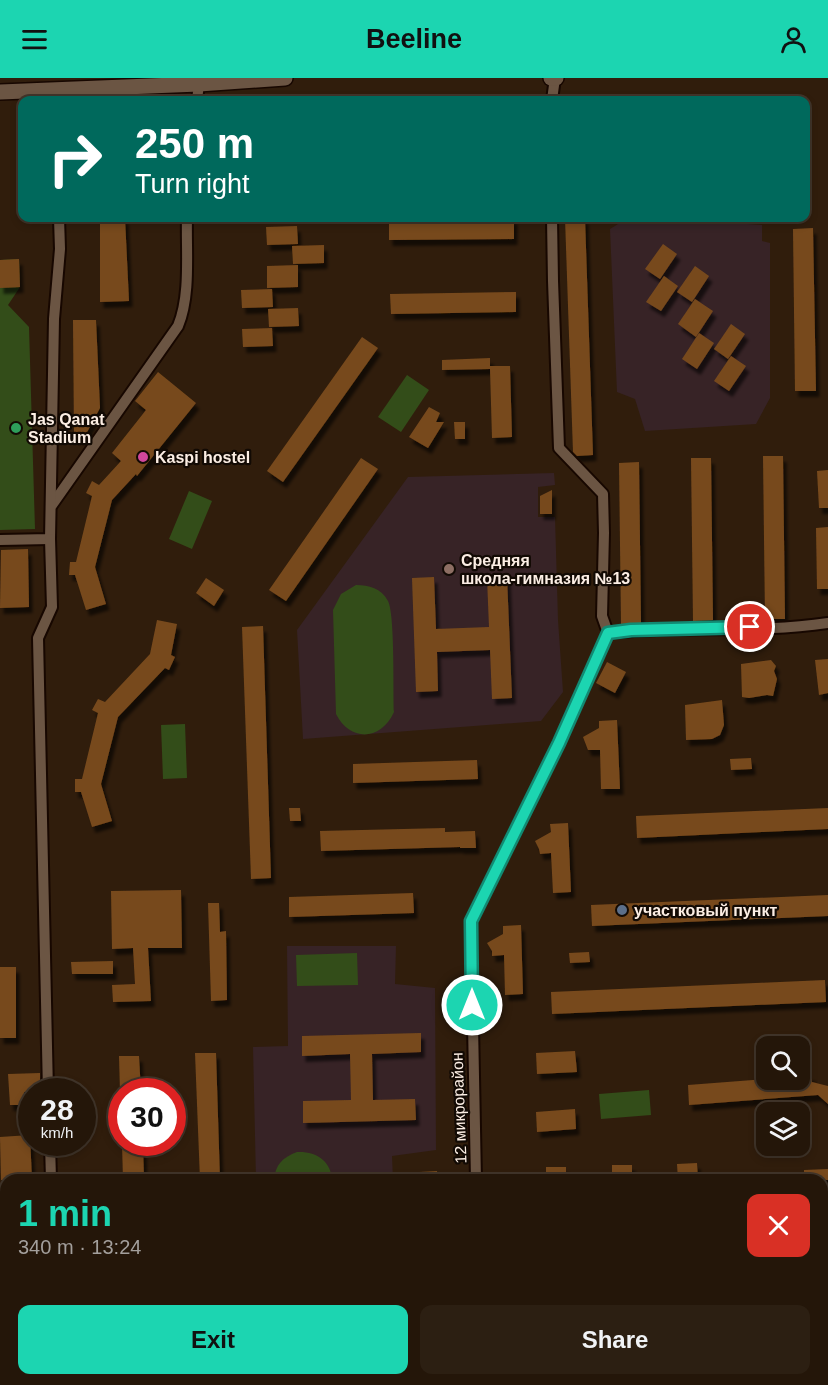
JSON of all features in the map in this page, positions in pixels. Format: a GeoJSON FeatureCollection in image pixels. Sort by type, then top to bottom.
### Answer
{"type":"FeatureCollection","features":[{"type":"Feature","properties":{"kind":"main road"},"geometry":{"type":"LineString","coordinates":[[0,92],[52,95],[285,78]]}},
{"type":"Feature","properties":{"kind":"street"},"geometry":{"type":"LineString","coordinates":[[552,96],[554,78]]}},
{"type":"Feature","properties":{"kind":"street"},"geometry":{"type":"LineString","coordinates":[[198,96],[199,84]]}},
{"type":"Feature","properties":{"kind":"street"},"geometry":{"type":"LineString","coordinates":[[48,1078],[38,638],[52,607],[50,539],[54,319],[60,249],[59,222]]}},
{"type":"Feature","properties":{"kind":"street"},"geometry":{"type":"LineString","coordinates":[[52,505],[178,326],[185,299],[187,222]]}},
{"type":"Feature","properties":{"kind":"street"},"geometry":{"type":"LineString","coordinates":[[552,222],[552,281],[559,448],[603,494],[602,616],[608,633],[677,629],[799,627],[828,623]]}},
{"type":"Feature","properties":{"kind":"street"},"geometry":{"type":"LineString","coordinates":[[0,540],[50,539]]}},
{"type":"Feature","properties":{"kind":"street","name":"12 микрорайон"},"geometry":{"type":"LineString","coordinates":[[476,1174],[471,921],[559,743],[608,633]]}},
{"type":"Feature","properties":{"kind":"street"},"geometry":{"type":"LineString","coordinates":[[50,1156],[51,1174]]}},
{"type":"Feature","properties":{"kind":"shaded area"},"geometry":{"type":"Polygon","coordinates":[[[621,222],[718,222],[762,225],[762,241],[770,243],[770,398],[756,424],[645,431],[635,399],[617,392],[610,229],[621,222]]]}},
{"type":"Feature","properties":{"kind":"shaded area","name":"Средняя школа-гимназия №13"},"geometry":{"type":"Polygon","coordinates":[[[554,473],[555,485],[538,487],[538,517],[555,517],[563,692],[541,721],[303,739],[297,630],[408,477],[554,473]]]}},
{"type":"Feature","properties":{"kind":"shaded area"},"geometry":{"type":"Polygon","coordinates":[[[287,946],[396,946],[395,984],[435,988],[436,1150],[392,1156],[393,1174],[256,1174],[253,1047],[288,1046],[287,946]]]}},
{"type":"Feature","properties":{"kind":"green space","name":"Jas Qanat Stadium"},"geometry":{"type":"Polygon","coordinates":[[[19,259],[20,287],[8,305],[29,327],[35,529],[0,530],[0,260],[19,259]]]}},
{"type":"Feature","properties":{"kind":"green space"},"geometry":{"type":"Polygon","coordinates":[[[407,375],[429,390],[401,432],[378,417],[407,375]]]}},
{"type":"Feature","properties":{"kind":"green space"},"geometry":{"type":"Polygon","coordinates":[[[189,491],[212,501],[192,549],[169,539],[189,491]]]}},
{"type":"Feature","properties":{"kind":"green space"},"geometry":{"type":"Polygon","coordinates":[[[356,585],[370,587],[382,593],[388,601],[392,621],[394,712],[381,728],[374,733],[365,734],[349,730],[336,714],[333,610],[341,594],[356,585]]]}},
{"type":"Feature","properties":{"kind":"green space"},"geometry":{"type":"Polygon","coordinates":[[[185,724],[187,778],[163,779],[161,725],[185,724]]]}},
{"type":"Feature","properties":{"kind":"green space"},"geometry":{"type":"Polygon","coordinates":[[[357,953],[358,985],[297,986],[296,955],[357,953]]]}},
{"type":"Feature","properties":{"kind":"green space"},"geometry":{"type":"Polygon","coordinates":[[[649,1090],[651,1115],[601,1119],[599,1094],[649,1090]]]}},
{"type":"Feature","properties":{"kind":"green space"},"geometry":{"type":"Polygon","coordinates":[[[297,1152],[316,1155],[329,1167],[331,1174],[275,1174],[281,1162],[297,1152]]]}},
{"type":"Feature","properties":{"kind":"building"},"geometry":{"type":"Polygon","coordinates":[[[100,222],[125,222],[129,301],[100,302],[100,222]]]}},
{"type":"Feature","properties":{"kind":"building"},"geometry":{"type":"Polygon","coordinates":[[[389,222],[514,222],[514,239],[389,240],[389,222]]]}},
{"type":"Feature","properties":{"kind":"building"},"geometry":{"type":"Polygon","coordinates":[[[565,222],[585,222],[593,455],[577,456],[573,452],[565,222]]]}},
{"type":"Feature","properties":{"kind":"building"},"geometry":{"type":"Polygon","coordinates":[[[297,226],[298,244],[267,245],[266,227],[297,226]]]}},
{"type":"Feature","properties":{"kind":"building"},"geometry":{"type":"Polygon","coordinates":[[[813,228],[816,391],[795,391],[793,229],[813,228]]]}},
{"type":"Feature","properties":{"kind":"building"},"geometry":{"type":"Polygon","coordinates":[[[663,244],[677,254],[660,279],[645,269],[663,244]]]}},
{"type":"Feature","properties":{"kind":"building"},"geometry":{"type":"Polygon","coordinates":[[[324,245],[324,263],[293,264],[292,246],[324,245]]]}},
{"type":"Feature","properties":{"kind":"building"},"geometry":{"type":"Polygon","coordinates":[[[19,259],[20,287],[0,288],[0,260],[19,259]]]}},
{"type":"Feature","properties":{"kind":"building"},"geometry":{"type":"Polygon","coordinates":[[[298,265],[298,287],[267,288],[267,266],[298,265]]]}},
{"type":"Feature","properties":{"kind":"building"},"geometry":{"type":"Polygon","coordinates":[[[695,266],[709,276],[692,302],[677,292],[695,266]]]}},
{"type":"Feature","properties":{"kind":"building"},"geometry":{"type":"Polygon","coordinates":[[[664,276],[678,286],[661,311],[646,302],[664,276]]]}},
{"type":"Feature","properties":{"kind":"building"},"geometry":{"type":"Polygon","coordinates":[[[272,289],[273,307],[242,308],[241,290],[272,289]]]}},
{"type":"Feature","properties":{"kind":"building"},"geometry":{"type":"Polygon","coordinates":[[[516,292],[516,312],[391,314],[390,294],[516,292]]]}},
{"type":"Feature","properties":{"kind":"building"},"geometry":{"type":"Polygon","coordinates":[[[695,299],[713,311],[696,337],[678,324],[695,299]]]}},
{"type":"Feature","properties":{"kind":"building"},"geometry":{"type":"Polygon","coordinates":[[[298,308],[299,326],[269,327],[268,309],[298,308]]]}},
{"type":"Feature","properties":{"kind":"building"},"geometry":{"type":"Polygon","coordinates":[[[73,320],[96,320],[100,408],[84,438],[74,438],[73,320]]]}},
{"type":"Feature","properties":{"kind":"building"},"geometry":{"type":"Polygon","coordinates":[[[731,324],[745,334],[728,359],[714,349],[731,324]]]}},
{"type":"Feature","properties":{"kind":"building"},"geometry":{"type":"Polygon","coordinates":[[[272,328],[273,346],[243,347],[242,329],[272,328]]]}},
{"type":"Feature","properties":{"kind":"building"},"geometry":{"type":"Polygon","coordinates":[[[699,333],[714,343],[697,369],[682,359],[699,333]]]}},
{"type":"Feature","properties":{"kind":"building"},"geometry":{"type":"Polygon","coordinates":[[[362,337],[378,348],[283,482],[267,471],[362,337]]]}},
{"type":"Feature","properties":{"kind":"building"},"geometry":{"type":"Polygon","coordinates":[[[731,356],[746,366],[729,391],[714,381],[731,356]]]}},
{"type":"Feature","properties":{"kind":"building"},"geometry":{"type":"Polygon","coordinates":[[[490,358],[490,366],[510,366],[512,437],[492,438],[490,369],[442,370],[442,360],[490,358]]]}},
{"type":"Feature","properties":{"kind":"building"},"geometry":{"type":"Polygon","coordinates":[[[158,372],[196,403],[137,476],[136,474],[112,500],[95,567],[106,604],[86,610],[75,575],[69,575],[70,562],[76,562],[92,496],[86,493],[92,481],[99,485],[121,461],[112,453],[146,410],[135,401],[158,372]]]}},
{"type":"Feature","properties":{"kind":"building"},"geometry":{"type":"Polygon","coordinates":[[[429,407],[440,413],[436,422],[444,422],[428,448],[409,437],[429,407]]]}},
{"type":"Feature","properties":{"kind":"building"},"geometry":{"type":"Polygon","coordinates":[[[454,422],[465,422],[465,439],[455,439],[454,422]]]}},
{"type":"Feature","properties":{"kind":"building"},"geometry":{"type":"Polygon","coordinates":[[[763,456],[783,456],[785,619],[765,619],[763,456]]]}},
{"type":"Feature","properties":{"kind":"building"},"geometry":{"type":"Polygon","coordinates":[[[361,458],[378,469],[286,601],[269,590],[361,458]]]}},
{"type":"Feature","properties":{"kind":"building"},"geometry":{"type":"Polygon","coordinates":[[[691,458],[711,458],[713,620],[693,621],[691,458]]]}},
{"type":"Feature","properties":{"kind":"building"},"geometry":{"type":"Polygon","coordinates":[[[639,462],[641,623],[621,624],[619,463],[639,462]]]}},
{"type":"Feature","properties":{"kind":"building"},"geometry":{"type":"Polygon","coordinates":[[[828,470],[828,508],[819,508],[817,471],[828,470]]]}},
{"type":"Feature","properties":{"kind":"building"},"geometry":{"type":"Polygon","coordinates":[[[552,490],[552,514],[540,514],[540,496],[552,490]]]}},
{"type":"Feature","properties":{"kind":"building"},"geometry":{"type":"Polygon","coordinates":[[[828,527],[828,589],[817,589],[816,528],[828,527]]]}},
{"type":"Feature","properties":{"kind":"building"},"geometry":{"type":"Polygon","coordinates":[[[28,549],[29,607],[0,608],[1,550],[28,549]]]}},
{"type":"Feature","properties":{"kind":"building"},"geometry":{"type":"Polygon","coordinates":[[[434,577],[436,629],[489,627],[487,578],[507,577],[512,698],[492,699],[490,650],[437,652],[438,691],[416,692],[412,578],[434,577]]]}},
{"type":"Feature","properties":{"kind":"building"},"geometry":{"type":"Polygon","coordinates":[[[206,578],[224,590],[214,606],[196,593],[206,578]]]}},
{"type":"Feature","properties":{"kind":"building"},"geometry":{"type":"Polygon","coordinates":[[[157,620],[177,624],[171,655],[175,657],[169,670],[165,668],[118,717],[101,784],[112,821],[92,827],[81,792],[75,792],[75,779],[82,779],[98,713],[92,710],[98,699],[105,702],[150,654],[157,620]]]}},
{"type":"Feature","properties":{"kind":"building"},"geometry":{"type":"Polygon","coordinates":[[[263,626],[271,878],[251,879],[242,627],[263,626]]]}},
{"type":"Feature","properties":{"kind":"building"},"geometry":{"type":"Polygon","coordinates":[[[828,659],[828,693],[819,695],[815,660],[828,659]]]}},
{"type":"Feature","properties":{"kind":"building"},"geometry":{"type":"Polygon","coordinates":[[[771,660],[776,666],[774,671],[777,679],[773,696],[742,697],[741,664],[771,660]]]}},
{"type":"Feature","properties":{"kind":"building"},"geometry":{"type":"Polygon","coordinates":[[[607,662],[626,672],[615,693],[596,683],[607,662]]]}},
{"type":"Feature","properties":{"kind":"building"},"geometry":{"type":"Polygon","coordinates":[[[722,700],[724,725],[720,735],[712,739],[686,740],[685,705],[722,700]]]}},
{"type":"Feature","properties":{"kind":"building"},"geometry":{"type":"Polygon","coordinates":[[[617,720],[620,789],[601,789],[600,750],[588,750],[583,737],[599,728],[599,721],[617,720]]]}},
{"type":"Feature","properties":{"kind":"building"},"geometry":{"type":"Polygon","coordinates":[[[751,758],[752,769],[731,770],[730,759],[751,758]]]}},
{"type":"Feature","properties":{"kind":"building"},"geometry":{"type":"Polygon","coordinates":[[[477,760],[478,779],[353,783],[353,764],[477,760]]]}},
{"type":"Feature","properties":{"kind":"building"},"geometry":{"type":"Polygon","coordinates":[[[289,808],[300,808],[301,821],[290,821],[289,808]]]}},
{"type":"Feature","properties":{"kind":"building"},"geometry":{"type":"Polygon","coordinates":[[[828,808],[828,829],[637,838],[636,816],[828,808]]]}},
{"type":"Feature","properties":{"kind":"building"},"geometry":{"type":"Polygon","coordinates":[[[568,823],[571,892],[553,893],[551,853],[540,854],[535,841],[551,832],[550,824],[568,823]]]}},
{"type":"Feature","properties":{"kind":"building"},"geometry":{"type":"Polygon","coordinates":[[[445,828],[445,832],[475,831],[476,848],[321,851],[320,831],[445,828]]]}},
{"type":"Feature","properties":{"kind":"building"},"geometry":{"type":"Polygon","coordinates":[[[181,890],[182,948],[148,948],[151,1001],[113,1002],[112,985],[135,984],[133,948],[112,949],[111,891],[181,890]]]}},
{"type":"Feature","properties":{"kind":"building"},"geometry":{"type":"Polygon","coordinates":[[[413,893],[414,913],[289,917],[289,897],[413,893]]]}},
{"type":"Feature","properties":{"kind":"building"},"geometry":{"type":"Polygon","coordinates":[[[828,895],[828,916],[592,926],[591,905],[828,895]]]}},
{"type":"Feature","properties":{"kind":"building"},"geometry":{"type":"Polygon","coordinates":[[[208,903],[219,903],[220,932],[226,931],[227,1000],[211,1001],[208,903]]]}},
{"type":"Feature","properties":{"kind":"building"},"geometry":{"type":"Polygon","coordinates":[[[521,925],[523,994],[505,995],[504,955],[492,956],[487,943],[503,934],[503,926],[521,925]]]}},
{"type":"Feature","properties":{"kind":"building"},"geometry":{"type":"Polygon","coordinates":[[[589,952],[590,962],[570,963],[569,953],[589,952]]]}},
{"type":"Feature","properties":{"kind":"building"},"geometry":{"type":"Polygon","coordinates":[[[113,961],[113,974],[72,974],[71,962],[113,961]]]}},
{"type":"Feature","properties":{"kind":"building"},"geometry":{"type":"Polygon","coordinates":[[[0,967],[16,967],[16,1038],[0,1038],[0,967]]]}},
{"type":"Feature","properties":{"kind":"building"},"geometry":{"type":"Polygon","coordinates":[[[825,980],[826,1002],[552,1014],[551,992],[825,980]]]}},
{"type":"Feature","properties":{"kind":"building"},"geometry":{"type":"Polygon","coordinates":[[[421,1033],[421,1052],[372,1054],[373,1100],[415,1099],[416,1120],[303,1123],[303,1101],[351,1100],[350,1054],[302,1056],[302,1036],[421,1033]]]}},
{"type":"Feature","properties":{"kind":"building"},"geometry":{"type":"Polygon","coordinates":[[[575,1051],[577,1072],[537,1074],[536,1053],[575,1051]]]}},
{"type":"Feature","properties":{"kind":"building"},"geometry":{"type":"Polygon","coordinates":[[[195,1053],[216,1053],[220,1174],[200,1174],[195,1053]]]}},
{"type":"Feature","properties":{"kind":"building"},"geometry":{"type":"Polygon","coordinates":[[[119,1056],[139,1056],[140,1078],[120,1078],[119,1056]]]}},
{"type":"Feature","properties":{"kind":"building"},"geometry":{"type":"Polygon","coordinates":[[[40,1073],[40,1078],[18,1078],[18,1105],[10,1105],[8,1074],[40,1073]]]}},
{"type":"Feature","properties":{"kind":"building"},"geometry":{"type":"Polygon","coordinates":[[[810,1075],[812,1075],[812,1082],[828,1086],[828,1104],[818,1095],[689,1105],[688,1085],[756,1080],[756,1090],[810,1090],[810,1075]]]}},
{"type":"Feature","properties":{"kind":"building"},"geometry":{"type":"Polygon","coordinates":[[[575,1109],[576,1129],[537,1132],[536,1112],[575,1109]]]}},
{"type":"Feature","properties":{"kind":"building"},"geometry":{"type":"Polygon","coordinates":[[[18,1136],[18,1156],[31,1156],[32,1174],[1,1174],[0,1137],[18,1136]]]}},
{"type":"Feature","properties":{"kind":"building"},"geometry":{"type":"Polygon","coordinates":[[[122,1156],[143,1156],[144,1174],[123,1174],[122,1156]]]}},
{"type":"Feature","properties":{"kind":"building"},"geometry":{"type":"Polygon","coordinates":[[[697,1163],[698,1174],[678,1174],[677,1164],[697,1163]]]}},
{"type":"Feature","properties":{"kind":"building"},"geometry":{"type":"Polygon","coordinates":[[[612,1165],[632,1165],[632,1174],[612,1174],[612,1165]]]}},
{"type":"Feature","properties":{"kind":"building"},"geometry":{"type":"Polygon","coordinates":[[[546,1167],[566,1167],[566,1174],[546,1174],[546,1167]]]}},
{"type":"Feature","properties":{"kind":"building"},"geometry":{"type":"Polygon","coordinates":[[[828,1169],[828,1174],[804,1174],[804,1170],[828,1169]]]}},
{"type":"Feature","properties":{"kind":"building"},"geometry":{"type":"Polygon","coordinates":[[[437,1171],[437,1174],[419,1174],[419,1172],[437,1171]]]}},
{"type":"Feature","properties":{"kind":"place","name":"Jas Qanat Stadium"},"geometry":{"type":"Point","coordinates":[16,428]}},
{"type":"Feature","properties":{"kind":"place","name":"Kaspi hostel"},"geometry":{"type":"Point","coordinates":[143,457]}},
{"type":"Feature","properties":{"kind":"place","name":"Средняя школа-гимназия №13"},"geometry":{"type":"Point","coordinates":[449,569]}},
{"type":"Feature","properties":{"kind":"place","name":"участковый пункт"},"geometry":{"type":"Point","coordinates":[622,910]}},
{"type":"Feature","properties":{"kind":"route"},"geometry":{"type":"LineString","coordinates":[[472,1005],[471,921],[559,743],[608,633],[631,630],[750,627]]}}]}
